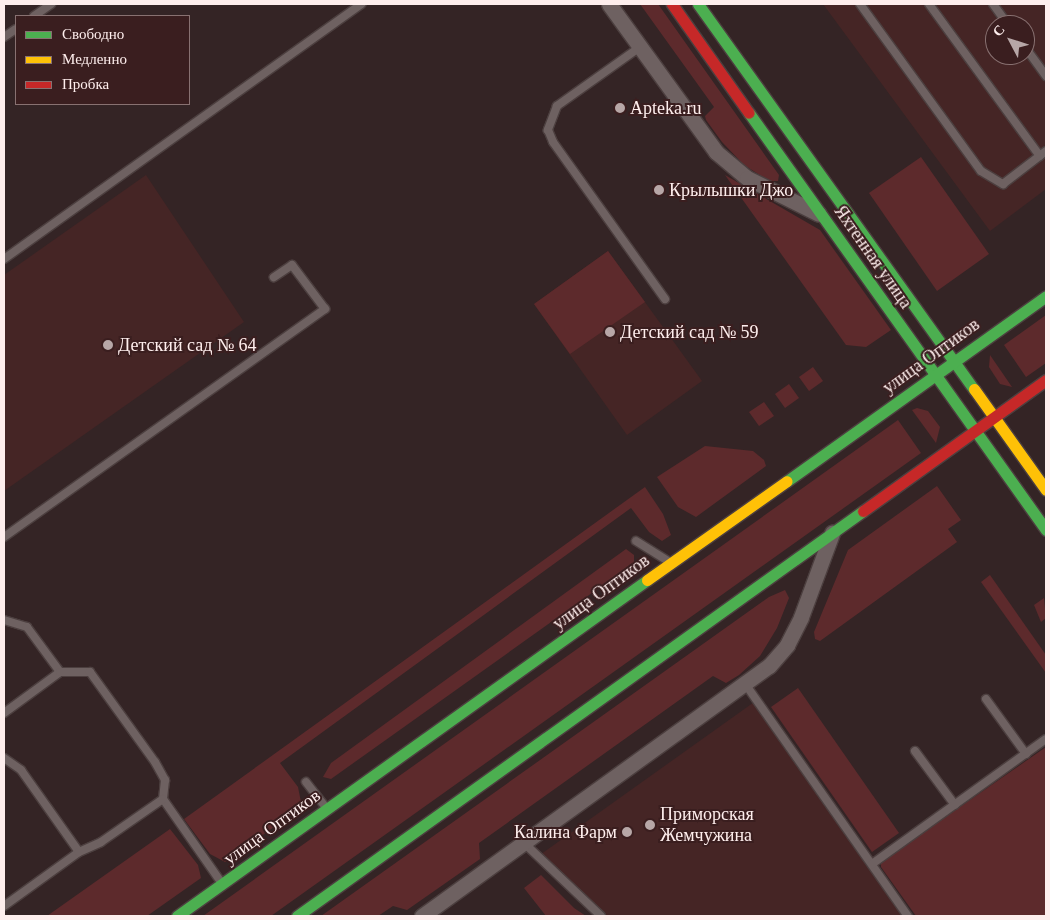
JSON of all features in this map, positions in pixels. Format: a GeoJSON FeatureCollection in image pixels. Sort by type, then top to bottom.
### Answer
{"type":"FeatureCollection","features":[{"type":"Feature","properties":{"kind":"street"},"geometry":{"type":"LineString","coordinates":[[609,4],[716,152],[747,178],[822,215]]}},
{"type":"Feature","properties":{"kind":"street","name":"Яхтенная улица"},"geometry":{"type":"LineString","coordinates":[[672,4],[1046,530]]}},
{"type":"Feature","properties":{"kind":"street","name":"Яхтенная улица"},"geometry":{"type":"LineString","coordinates":[[698,4],[1046,490]]}},
{"type":"Feature","properties":{"kind":"street","name":"улица Оптиков"},"geometry":{"type":"LineString","coordinates":[[177,916],[1046,296]]}},
{"type":"Feature","properties":{"kind":"street"},"geometry":{"type":"LineString","coordinates":[[297,916],[1046,380]]}},
{"type":"Feature","properties":{"kind":"street"},"geometry":{"type":"LineString","coordinates":[[422,916],[746,685],[788,645],[832,533]]}},
{"type":"Feature","properties":{"kind":"lane"},"geometry":{"type":"LineString","coordinates":[[35,15],[51,4]]}},
{"type":"Feature","properties":{"kind":"lane"},"geometry":{"type":"LineString","coordinates":[[4,259],[358,4]]}},
{"type":"Feature","properties":{"kind":"lane"},"geometry":{"type":"LineString","coordinates":[[860,4],[981,171],[1003,184],[1043,154],[929,4]]}},
{"type":"Feature","properties":{"kind":"lane"},"geometry":{"type":"LineString","coordinates":[[993,4],[1001,15]]}},
{"type":"Feature","properties":{"kind":"lane"},"geometry":{"type":"LineString","coordinates":[[4,38],[15,30]]}},
{"type":"Feature","properties":{"kind":"lane"},"geometry":{"type":"LineString","coordinates":[[640,47],[557,106],[550,119],[548,130],[553,142],[665,299]]}},
{"type":"Feature","properties":{"kind":"lane"},"geometry":{"type":"LineString","coordinates":[[1035,61],[1046,76]]}},
{"type":"Feature","properties":{"kind":"lane"},"geometry":{"type":"LineString","coordinates":[[4,537],[325,309],[292,265],[274,277]]}},
{"type":"Feature","properties":{"kind":"lane"},"geometry":{"type":"LineString","coordinates":[[636,541],[672,563]]}},
{"type":"Feature","properties":{"kind":"lane"},"geometry":{"type":"LineString","coordinates":[[4,620],[27,627],[60,672]]}},
{"type":"Feature","properties":{"kind":"lane"},"geometry":{"type":"LineString","coordinates":[[4,713],[60,672],[90,672],[155,762],[165,780],[163,799],[222,884]]}},
{"type":"Feature","properties":{"kind":"lane"},"geometry":{"type":"LineString","coordinates":[[746,685],[872,864],[904,915]]}},
{"type":"Feature","properties":{"kind":"lane"},"geometry":{"type":"LineString","coordinates":[[986,700],[1026,754]]}},
{"type":"Feature","properties":{"kind":"lane"},"geometry":{"type":"LineString","coordinates":[[872,864],[1046,739]]}},
{"type":"Feature","properties":{"kind":"lane"},"geometry":{"type":"LineString","coordinates":[[915,751],[955,805]]}},
{"type":"Feature","properties":{"kind":"lane"},"geometry":{"type":"LineString","coordinates":[[4,758],[21,770],[79,852]]}},
{"type":"Feature","properties":{"kind":"lane"},"geometry":{"type":"LineString","coordinates":[[306,782],[327,809]]}},
{"type":"Feature","properties":{"kind":"lane"},"geometry":{"type":"LineString","coordinates":[[4,906],[79,852],[101,842],[163,799]]}},
{"type":"Feature","properties":{"kind":"lane"},"geometry":{"type":"LineString","coordinates":[[524,843],[582,902],[600,916]]}},
{"type":"Feature","properties":{"kind":"shaded area"},"geometry":{"type":"Polygon","coordinates":[[[640,4],[658,4],[779,175],[778,181],[769,181],[744,165],[722,142],[705,116],[714,107],[640,4]]]}},
{"type":"Feature","properties":{"kind":"shaded area"},"geometry":{"type":"Polygon","coordinates":[[[823,4],[1046,4],[1046,189],[990,231],[823,4]]]}},
{"type":"Feature","properties":{"kind":"shaded area"},"geometry":{"type":"Polygon","coordinates":[[[921,157],[989,254],[937,291],[869,193],[921,157]]]}},
{"type":"Feature","properties":{"kind":"shaded area","name":"Детский сад № 64"},"geometry":{"type":"Polygon","coordinates":[[[146,175],[244,322],[4,491],[4,275],[146,175]]]}},
{"type":"Feature","properties":{"kind":"shaded area"},"geometry":{"type":"Polygon","coordinates":[[[725,175],[820,230],[891,330],[866,347],[846,345],[725,175]]]}},
{"type":"Feature","properties":{"kind":"shaded area","name":"Детский сад № 59"},"geometry":{"type":"Polygon","coordinates":[[[608,251],[702,381],[627,435],[534,304],[608,251]]]}},
{"type":"Feature","properties":{"kind":"shaded area"},"geometry":{"type":"Polygon","coordinates":[[[608,251],[645,302],[570,354],[534,304],[608,251]]]}},
{"type":"Feature","properties":{"kind":"shaded area"},"geometry":{"type":"Polygon","coordinates":[[[1046,315],[1046,363],[1026,377],[1004,345],[1046,315]]]}},
{"type":"Feature","properties":{"kind":"shaded area"},"geometry":{"type":"Polygon","coordinates":[[[990,355],[1012,387],[1000,384],[989,367],[990,355]]]}},
{"type":"Feature","properties":{"kind":"shaded area"},"geometry":{"type":"Polygon","coordinates":[[[813,367],[823,381],[809,391],[799,377],[813,367]]]}},
{"type":"Feature","properties":{"kind":"shaded area"},"geometry":{"type":"Polygon","coordinates":[[[789,384],[799,398],[785,408],[775,394],[789,384]]]}},
{"type":"Feature","properties":{"kind":"shaded area"},"geometry":{"type":"Polygon","coordinates":[[[764,402],[774,416],[759,426],[749,412],[764,402]]]}},
{"type":"Feature","properties":{"kind":"shaded area"},"geometry":{"type":"Polygon","coordinates":[[[917,408],[928,411],[940,427],[936,443],[912,410],[917,408]]]}},
{"type":"Feature","properties":{"kind":"shaded area"},"geometry":{"type":"Polygon","coordinates":[[[898,420],[921,453],[271,916],[203,916],[898,420]]]}},
{"type":"Feature","properties":{"kind":"shaded area"},"geometry":{"type":"Polygon","coordinates":[[[705,446],[753,451],[764,460],[766,466],[696,517],[678,507],[657,477],[705,446]]]}},
{"type":"Feature","properties":{"kind":"shaded area"},"geometry":{"type":"Polygon","coordinates":[[[937,486],[961,520],[948,529],[957,542],[820,641],[815,639],[814,632],[848,550],[937,486]]]}},
{"type":"Feature","properties":{"kind":"shaded area"},"geometry":{"type":"Polygon","coordinates":[[[645,487],[663,514],[671,535],[662,541],[649,532],[631,508],[280,763],[298,787],[302,807],[225,862],[210,854],[184,819],[645,487]]]}},
{"type":"Feature","properties":{"kind":"shaded area"},"geometry":{"type":"Polygon","coordinates":[[[626,549],[634,555],[634,563],[331,779],[323,777],[331,763],[626,549]]]}},
{"type":"Feature","properties":{"kind":"shaded area"},"geometry":{"type":"Polygon","coordinates":[[[990,575],[1046,655],[1046,673],[981,582],[990,575]]]}},
{"type":"Feature","properties":{"kind":"shaded area"},"geometry":{"type":"Polygon","coordinates":[[[785,590],[789,598],[777,628],[760,656],[739,675],[726,683],[713,676],[479,843],[480,859],[407,910],[393,906],[378,916],[321,916],[769,597],[785,590]]]}},
{"type":"Feature","properties":{"kind":"shaded area"},"geometry":{"type":"Polygon","coordinates":[[[1044,598],[1046,618],[1041,622],[1034,605],[1044,598]]]}},
{"type":"Feature","properties":{"kind":"shaded area"},"geometry":{"type":"Polygon","coordinates":[[[798,688],[899,833],[872,852],[771,707],[798,688]]]}},
{"type":"Feature","properties":{"kind":"shaded area"},"geometry":{"type":"Polygon","coordinates":[[[757,700],[905,913],[899,916],[601,916],[537,857],[757,700]]]}},
{"type":"Feature","properties":{"kind":"shaded area"},"geometry":{"type":"Polygon","coordinates":[[[1046,747],[1046,916],[916,916],[881,867],[881,862],[1046,747]]]}},
{"type":"Feature","properties":{"kind":"shaded area"},"geometry":{"type":"Polygon","coordinates":[[[170,829],[198,865],[201,878],[147,916],[47,916],[170,829]]]}},
{"type":"Feature","properties":{"kind":"shaded area"},"geometry":{"type":"Polygon","coordinates":[[[541,875],[574,908],[586,916],[546,916],[524,888],[541,875]]]}},
{"type":"Feature","properties":{"kind":"traffic: fast"},"geometry":{"type":"LineString","coordinates":[[698,4],[974,389]]}},
{"type":"Feature","properties":{"kind":"traffic: fast"},"geometry":{"type":"LineString","coordinates":[[749,113],[1046,530]]}},
{"type":"Feature","properties":{"kind":"traffic: fast"},"geometry":{"type":"LineString","coordinates":[[787,481],[1046,296]]}},
{"type":"Feature","properties":{"kind":"traffic: fast"},"geometry":{"type":"LineString","coordinates":[[297,916],[863,511]]}},
{"type":"Feature","properties":{"kind":"traffic: fast"},"geometry":{"type":"LineString","coordinates":[[177,916],[647,580]]}},
{"type":"Feature","properties":{"kind":"traffic: slow"},"geometry":{"type":"LineString","coordinates":[[974,389],[1046,490]]}},
{"type":"Feature","properties":{"kind":"traffic: slow"},"geometry":{"type":"LineString","coordinates":[[647,580],[787,481]]}},
{"type":"Feature","properties":{"kind":"traffic: jam"},"geometry":{"type":"LineString","coordinates":[[672,4],[749,113]]}},
{"type":"Feature","properties":{"kind":"traffic: jam"},"geometry":{"type":"LineString","coordinates":[[863,511],[1046,380]]}},
{"type":"Feature","properties":{"kind":"place","name":"Apteka.ru"},"geometry":{"type":"Point","coordinates":[620,108]}},
{"type":"Feature","properties":{"kind":"place","name":"Крылышки Джо"},"geometry":{"type":"Point","coordinates":[659,190]}},
{"type":"Feature","properties":{"kind":"place","name":"Детский сад № 59"},"geometry":{"type":"Point","coordinates":[610,332]}},
{"type":"Feature","properties":{"kind":"place","name":"Детский сад № 64"},"geometry":{"type":"Point","coordinates":[108,345]}},
{"type":"Feature","properties":{"kind":"place","name":"Приморская Жемчужина"},"geometry":{"type":"Point","coordinates":[650,825]}},
{"type":"Feature","properties":{"kind":"place","name":"Калина Фарм"},"geometry":{"type":"Point","coordinates":[627,832]}}]}
